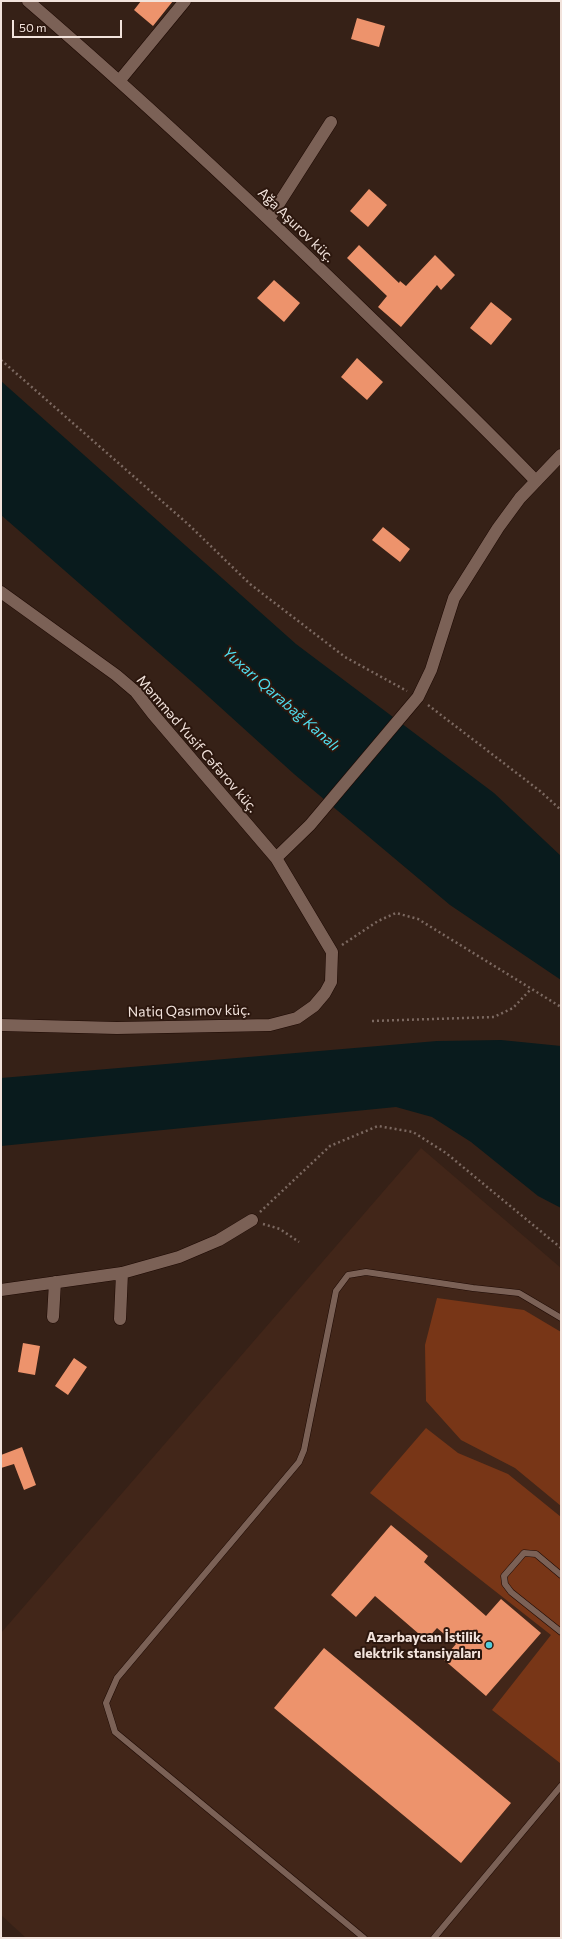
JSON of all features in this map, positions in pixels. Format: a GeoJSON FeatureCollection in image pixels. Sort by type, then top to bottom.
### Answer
{"type":"FeatureCollection","features":[{"type":"Feature","properties":{"kind":"street","name":"Ağa Aşurov küç."},"geometry":{"type":"LineString","coordinates":[[28,1],[120,80],[269,219],[494,437],[535,480]]}},
{"type":"Feature","properties":{"kind":"street"},"geometry":{"type":"LineString","coordinates":[[120,80],[185,1]]}},
{"type":"Feature","properties":{"kind":"street"},"geometry":{"type":"LineString","coordinates":[[269,219],[331,122]]}},
{"type":"Feature","properties":{"kind":"street"},"geometry":{"type":"LineString","coordinates":[[276,858],[310,824],[418,697],[431,670],[454,598],[498,528],[535,480],[561,455]]}},
{"type":"Feature","properties":{"kind":"street","name":"Məmməd Yusif Cəfərov küç."},"geometry":{"type":"LineString","coordinates":[[1,592],[116,675],[136,692],[276,858],[332,952]]}},
{"type":"Feature","properties":{"kind":"street","name":"Natiq Qasımov küç."},"geometry":{"type":"LineString","coordinates":[[1,1026],[117,1028],[270,1025],[297,1018],[314,1006],[325,993],[331,982],[332,952]]}},
{"type":"Feature","properties":{"kind":"street"},"geometry":{"type":"LineString","coordinates":[[1,1290],[122,1274],[179,1257],[219,1240],[252,1220]]}},
{"type":"Feature","properties":{"kind":"street"},"geometry":{"type":"LineString","coordinates":[[120,1319],[122,1274]]}},
{"type":"Feature","properties":{"kind":"street"},"geometry":{"type":"LineString","coordinates":[[52,1317],[55,1282]]}},
{"type":"Feature","properties":{"kind":"lane"},"geometry":{"type":"LineString","coordinates":[[364,1938],[115,1732],[106,1703],[117,1678],[299,1462],[304,1450],[336,1291],[348,1275],[366,1272],[473,1288],[520,1293],[561,1318]]}},
{"type":"Feature","properties":{"kind":"lane"},"geometry":{"type":"LineString","coordinates":[[561,1575],[536,1554],[524,1553],[504,1576],[505,1584],[511,1592],[561,1632]]}},
{"type":"Feature","properties":{"kind":"lane"},"geometry":{"type":"LineString","coordinates":[[434,1938],[561,1786]]}},
{"type":"Feature","properties":{"kind":"path"},"geometry":{"type":"LineString","coordinates":[[1,360],[189,525],[250,584],[345,657],[418,697],[540,791],[561,810]]}},
{"type":"Feature","properties":{"kind":"path"},"geometry":{"type":"LineString","coordinates":[[332,952],[378,921],[396,913],[418,919],[561,1007]]}},
{"type":"Feature","properties":{"kind":"path"},"geometry":{"type":"LineString","coordinates":[[372,1021],[494,1017],[512,1008],[531,989]]}},
{"type":"Feature","properties":{"kind":"path"},"geometry":{"type":"LineString","coordinates":[[299,1242],[280,1229],[252,1220],[330,1146],[378,1126],[413,1132],[446,1153],[561,1248]]}},
{"type":"Feature","properties":{"kind":"shaded area","name":"Azərbaycan İstilik elektrik stansiyaları"},"geometry":{"type":"Polygon","coordinates":[[[421,1148],[561,1268],[561,1938],[26,1938],[1,1915],[1,1633],[421,1148]]]}},
{"type":"Feature","properties":{"kind":"shaded area"},"geometry":{"type":"Polygon","coordinates":[[[437,1298],[524,1310],[561,1332],[561,1506],[515,1468],[461,1440],[426,1401],[425,1345],[437,1298]]]}},
{"type":"Feature","properties":{"kind":"shaded area"},"geometry":{"type":"Polygon","coordinates":[[[426,1428],[458,1453],[508,1474],[561,1517],[560,1763],[492,1710],[551,1635],[370,1493],[426,1428]]]}},
{"type":"Feature","properties":{"kind":"water","name":"Yuxarı Qarabağ Kanalı"},"geometry":{"type":"Polygon","coordinates":[[[1,381],[296,644],[494,793],[561,856],[561,980],[450,905],[294,774],[199,688],[1,515],[1,381]]]}},
{"type":"Feature","properties":{"kind":"water"},"geometry":{"type":"Polygon","coordinates":[[[501,1040],[561,1046],[561,1208],[538,1196],[471,1142],[432,1117],[396,1107],[1,1146],[1,1078],[437,1041],[501,1040]]]}},
{"type":"Feature","properties":{"kind":"building"},"geometry":{"type":"Polygon","coordinates":[[[141,1],[173,1],[153,26],[134,10],[141,1]]]}},
{"type":"Feature","properties":{"kind":"building"},"geometry":{"type":"Polygon","coordinates":[[[357,18],[385,26],[379,47],[351,39],[357,18]]]}},
{"type":"Feature","properties":{"kind":"building"},"geometry":{"type":"Polygon","coordinates":[[[369,189],[387,205],[368,227],[350,211],[369,189]]]}},
{"type":"Feature","properties":{"kind":"building"},"geometry":{"type":"Polygon","coordinates":[[[359,245],[399,283],[400,281],[406,286],[435,255],[455,275],[441,290],[437,285],[401,327],[378,307],[387,296],[347,258],[359,245]]]}},
{"type":"Feature","properties":{"kind":"building"},"geometry":{"type":"Polygon","coordinates":[[[274,280],[300,303],[284,322],[257,298],[274,280]]]}},
{"type":"Feature","properties":{"kind":"building"},"geometry":{"type":"Polygon","coordinates":[[[491,302],[512,319],[491,345],[470,328],[491,302]]]}},
{"type":"Feature","properties":{"kind":"building"},"geometry":{"type":"Polygon","coordinates":[[[357,358],[383,382],[367,400],[341,377],[357,358]]]}},
{"type":"Feature","properties":{"kind":"building"},"geometry":{"type":"Polygon","coordinates":[[[383,527],[410,549],[400,562],[372,540],[383,527]]]}},
{"type":"Feature","properties":{"kind":"building"},"geometry":{"type":"Polygon","coordinates":[[[23,1343],[40,1346],[35,1375],[18,1372],[23,1343]]]}},
{"type":"Feature","properties":{"kind":"building"},"geometry":{"type":"Polygon","coordinates":[[[74,1358],[87,1367],[68,1395],[55,1386],[74,1358]]]}},
{"type":"Feature","properties":{"kind":"building"},"geometry":{"type":"Polygon","coordinates":[[[22,1447],[36,1485],[24,1490],[14,1464],[1,1468],[1,1455],[22,1447]]]}},
{"type":"Feature","properties":{"kind":"building"},"geometry":{"type":"Polygon","coordinates":[[[391,1525],[428,1556],[424,1562],[486,1616],[501,1599],[541,1633],[486,1696],[443,1659],[456,1644],[437,1628],[426,1640],[375,1596],[356,1617],[331,1595],[391,1525]]]}},
{"type":"Feature","properties":{"kind":"building"},"geometry":{"type":"Polygon","coordinates":[[[324,1648],[511,1803],[461,1863],[274,1708],[324,1648]]]}},
{"type":"Feature","properties":{"kind":"place","name":"Azərbaycan İstilik elektrik stansiyaları"},"geometry":{"type":"Point","coordinates":[489,1645]}}]}
